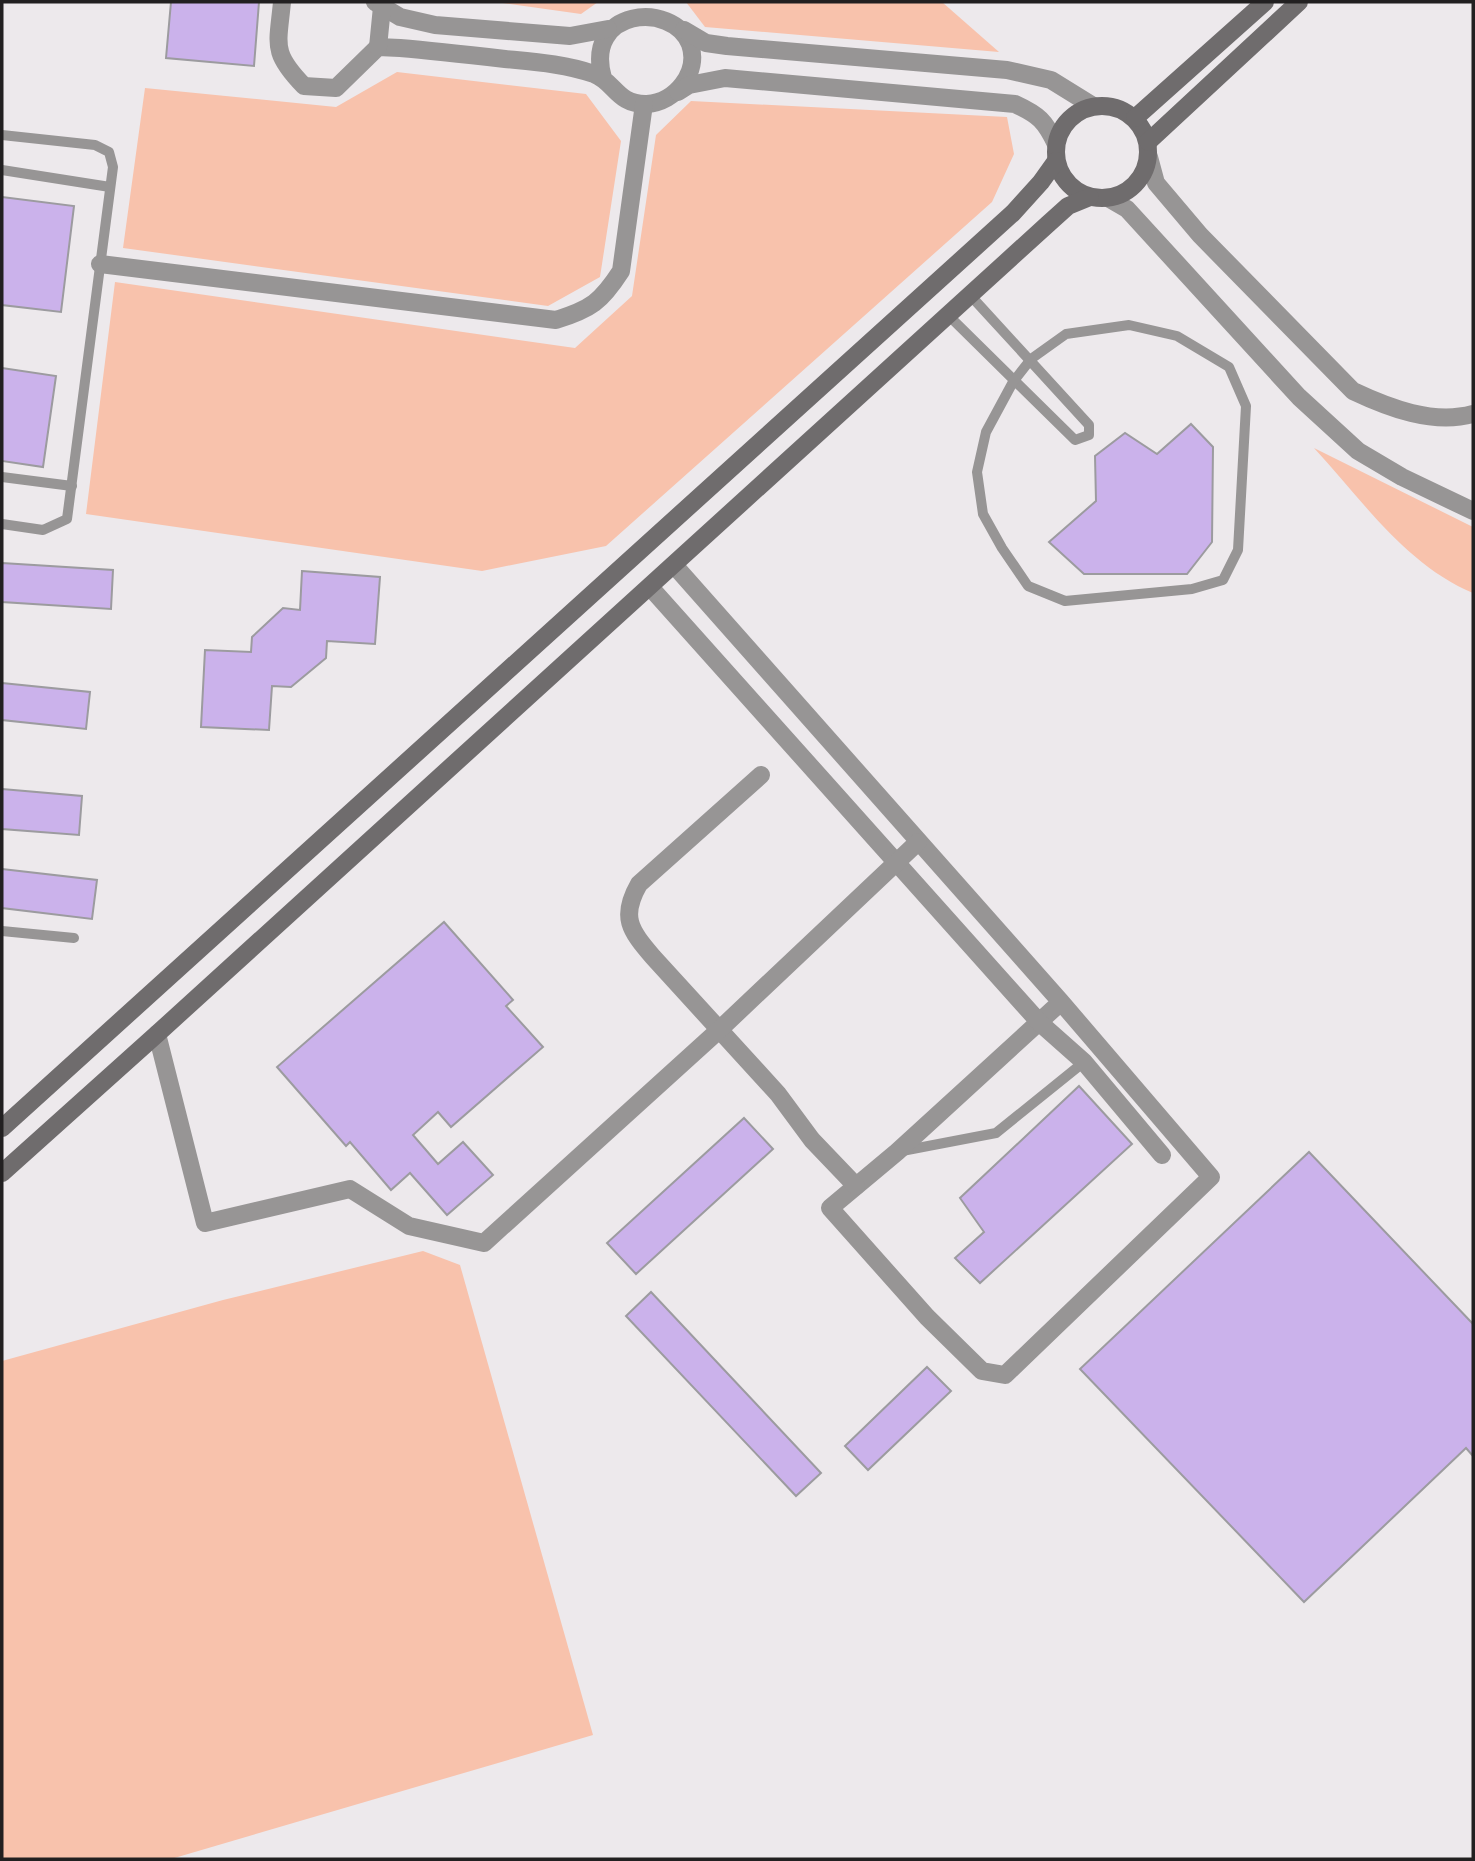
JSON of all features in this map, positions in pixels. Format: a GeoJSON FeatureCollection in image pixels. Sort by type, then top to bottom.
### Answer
{"type":"FeatureCollection","features":[{"type":"Feature","properties":{"kind":"main road"},"geometry":{"type":"LineString","coordinates":[[1135,118],[1265,2]]}},
{"type":"Feature","properties":{"kind":"main road"},"geometry":{"type":"LineString","coordinates":[[1148,149],[1299,2]]}},
{"type":"Feature","properties":{"kind":"main road"},"geometry":{"type":"LineString","coordinates":[[2,1128],[1013,213],[1041,182],[1056,153],[1060,131],[1069,119],[1094,106],[1115,108],[1135,118],[1143,129],[1148,149],[1144,172],[1136,185],[1123,194],[1068,206],[2,1173]]}},
{"type":"Feature","properties":{"kind":"main road"},"geometry":{"type":"LineString","coordinates":[[1056,153],[1060,173],[1068,184],[1078,192],[1099,198]]}},
{"type":"Feature","properties":{"kind":"street"},"geometry":{"type":"LineString","coordinates":[[282,2],[278,52],[304,86],[336,88],[379,47],[378,5],[400,17],[435,24],[570,36],[608,29]]}},
{"type":"Feature","properties":{"kind":"street"},"geometry":{"type":"LineString","coordinates":[[1056,153],[1046,124],[1033,112],[1015,104],[985,100],[725,78],[689,85],[657,103],[631,102],[615,92],[603,78],[599,64],[600,46],[608,29],[638,7],[674,17],[706,43],[1007,70],[1051,80],[1094,106]]}},
{"type":"Feature","properties":{"kind":"street"},"geometry":{"type":"LineString","coordinates":[[672,96],[688,77],[692,62],[691,46],[674,17]]}},
{"type":"Feature","properties":{"kind":"street"},"geometry":{"type":"LineString","coordinates":[[379,47],[571,66],[603,78]]}},
{"type":"Feature","properties":{"kind":"street"},"geometry":{"type":"LineString","coordinates":[[100,264],[556,320],[582,312],[606,295],[621,271],[644,104]]}},
{"type":"Feature","properties":{"kind":"street"},"geometry":{"type":"LineString","coordinates":[[1148,149],[1156,183],[1200,235],[1353,391],[1383,405],[1420,415],[1457,418],[1473,414]]}},
{"type":"Feature","properties":{"kind":"street"},"geometry":{"type":"LineString","coordinates":[[1099,198],[1127,209],[1299,397],[1358,451],[1402,477],[1473,511]]}},
{"type":"Feature","properties":{"kind":"street"},"geometry":{"type":"LineString","coordinates":[[674,565],[1061,1002],[1211,1177],[1005,1374],[982,1371],[927,1317],[830,1208],[897,1152],[1061,1002]]}},
{"type":"Feature","properties":{"kind":"street"},"geometry":{"type":"LineString","coordinates":[[650,587],[1040,1023],[1084,1062],[1163,1155]]}},
{"type":"Feature","properties":{"kind":"street"},"geometry":{"type":"LineString","coordinates":[[761,775],[639,884],[630,900],[628,917],[634,935],[778,1094],[812,1140],[856,1186]]}},
{"type":"Feature","properties":{"kind":"street"},"geometry":{"type":"LineString","coordinates":[[157,1034],[205,1223],[350,1189],[409,1226],[484,1243],[719,1030],[918,842]]}},
{"type":"Feature","properties":{"kind":"lane"},"geometry":{"type":"LineString","coordinates":[[2,135],[95,145],[109,152],[113,167],[67,519],[43,530],[2,524]]}},
{"type":"Feature","properties":{"kind":"lane"},"geometry":{"type":"LineString","coordinates":[[2,170],[110,187]]}},
{"type":"Feature","properties":{"kind":"lane"},"geometry":{"type":"LineString","coordinates":[[948,315],[1075,440],[1088,435],[1089,425],[970,295]]}},
{"type":"Feature","properties":{"kind":"lane"},"geometry":{"type":"LineString","coordinates":[[1129,325],[1177,335],[1229,367],[1246,406],[1238,550],[1223,580],[1192,589],[1065,601],[1028,586],[983,514],[977,472],[986,432],[1014,380],[1031,359],[1066,334],[1129,325]]}},
{"type":"Feature","properties":{"kind":"lane"},"geometry":{"type":"LineString","coordinates":[[2,477],[72,486]]}},
{"type":"Feature","properties":{"kind":"lane"},"geometry":{"type":"LineString","coordinates":[[2,931],[74,938]]}},
{"type":"Feature","properties":{"kind":"lane"},"geometry":{"type":"LineString","coordinates":[[897,1152],[996,1133],[1084,1062]]}},
{"type":"Feature","properties":{"kind":"shaded area"},"geometry":{"type":"Polygon","coordinates":[[[495,2],[598,2],[581,14],[495,2]]]}},
{"type":"Feature","properties":{"kind":"shaded area"},"geometry":{"type":"Polygon","coordinates":[[[686,2],[942,2],[999,52],[705,27],[686,2]]]}},
{"type":"Feature","properties":{"kind":"shaded area"},"geometry":{"type":"Polygon","coordinates":[[[397,72],[586,94],[621,141],[600,277],[548,306],[123,248],[145,88],[336,107],[397,72]]]}},
{"type":"Feature","properties":{"kind":"shaded area"},"geometry":{"type":"Polygon","coordinates":[[[691,101],[1007,117],[1014,154],[992,202],[606,546],[482,571],[86,514],[115,282],[575,348],[632,296],[656,135],[691,101]]]}},
{"type":"Feature","properties":{"kind":"shaded area"},"geometry":{"type":"Polygon","coordinates":[[[1314,448],[1473,527],[1473,593],[1449,581],[1406,549],[1314,448]]]}},
{"type":"Feature","properties":{"kind":"shaded area"},"geometry":{"type":"Polygon","coordinates":[[[423,1251],[460,1265],[593,1735],[171,1859],[2,1859],[2,1361],[223,1300],[423,1251]]]}},
{"type":"Feature","properties":{"kind":"building"},"geometry":{"type":"Polygon","coordinates":[[[171,2],[259,2],[254,66],[166,58],[171,2]]]}},
{"type":"Feature","properties":{"kind":"building"},"geometry":{"type":"Polygon","coordinates":[[[2,197],[74,206],[61,312],[2,305],[2,197]]]}},
{"type":"Feature","properties":{"kind":"building"},"geometry":{"type":"Polygon","coordinates":[[[2,368],[56,376],[43,467],[2,461],[2,368]]]}},
{"type":"Feature","properties":{"kind":"building"},"geometry":{"type":"Polygon","coordinates":[[[1191,424],[1213,447],[1212,542],[1187,574],[1084,574],[1049,542],[1096,501],[1095,456],[1125,433],[1157,454],[1191,424]]]}},
{"type":"Feature","properties":{"kind":"building"},"geometry":{"type":"Polygon","coordinates":[[[2,563],[113,570],[111,609],[2,602],[2,563]]]}},
{"type":"Feature","properties":{"kind":"building"},"geometry":{"type":"Polygon","coordinates":[[[302,571],[380,577],[375,644],[327,641],[326,658],[291,687],[272,686],[269,730],[201,727],[205,650],[251,652],[252,637],[283,608],[300,610],[302,571]]]}},
{"type":"Feature","properties":{"kind":"building"},"geometry":{"type":"Polygon","coordinates":[[[2,683],[90,692],[86,729],[2,720],[2,683]]]}},
{"type":"Feature","properties":{"kind":"building"},"geometry":{"type":"Polygon","coordinates":[[[2,789],[82,796],[79,835],[2,829],[2,789]]]}},
{"type":"Feature","properties":{"kind":"building"},"geometry":{"type":"Polygon","coordinates":[[[2,869],[97,880],[92,919],[2,908],[2,869]]]}},
{"type":"Feature","properties":{"kind":"building"},"geometry":{"type":"Polygon","coordinates":[[[444,922],[513,1000],[506,1006],[543,1047],[451,1127],[438,1112],[413,1135],[438,1164],[463,1142],[493,1175],[447,1215],[410,1173],[391,1190],[350,1142],[346,1146],[277,1067],[444,922]]]}},
{"type":"Feature","properties":{"kind":"building"},"geometry":{"type":"Polygon","coordinates":[[[1079,1086],[1132,1144],[980,1283],[955,1258],[984,1232],[960,1198],[1079,1086]]]}},
{"type":"Feature","properties":{"kind":"building"},"geometry":{"type":"Polygon","coordinates":[[[744,1118],[773,1149],[636,1274],[607,1243],[744,1118]]]}},
{"type":"Feature","properties":{"kind":"building"},"geometry":{"type":"Polygon","coordinates":[[[1309,1152],[1473,1324],[1473,1456],[1466,1448],[1304,1602],[1080,1369],[1309,1152]]]}},
{"type":"Feature","properties":{"kind":"building"},"geometry":{"type":"Polygon","coordinates":[[[651,1292],[821,1473],[796,1496],[626,1316],[651,1292]]]}},
{"type":"Feature","properties":{"kind":"building"},"geometry":{"type":"Polygon","coordinates":[[[927,1367],[951,1391],[868,1470],[845,1446],[927,1367]]]}}]}
